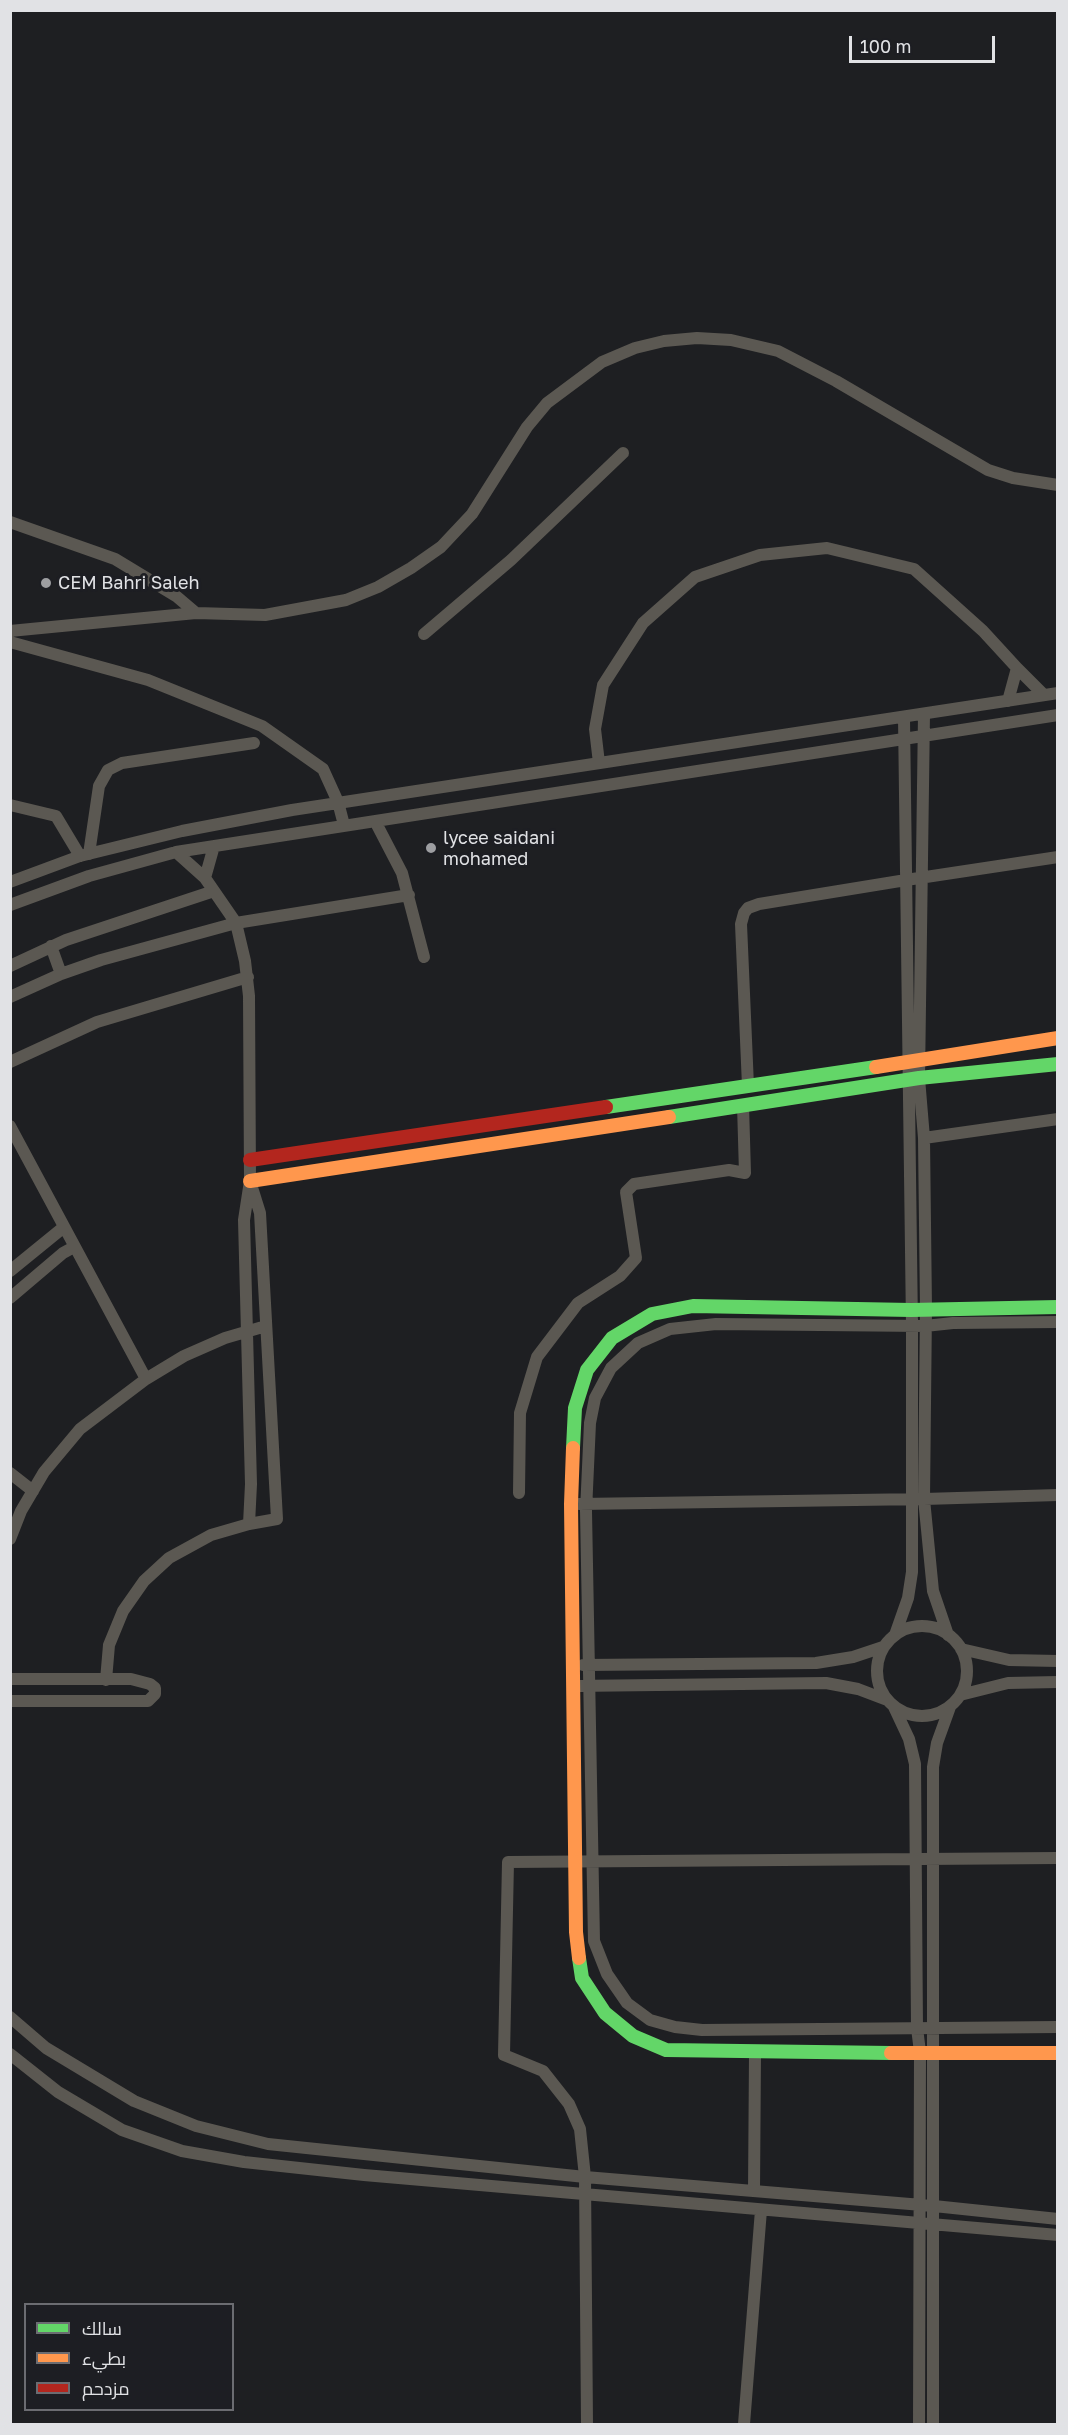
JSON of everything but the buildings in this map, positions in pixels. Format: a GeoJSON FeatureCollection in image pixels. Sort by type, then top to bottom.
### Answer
{"type":"FeatureCollection","features":[{"type":"Feature","properties":{"kind":"street"},"geometry":{"type":"LineString","coordinates":[[10,631],[196,613],[265,615],[310,609],[346,600],[378,586],[411,568],[441,547],[472,514],[527,427],[547,403],[602,362],[635,348],[664,341],[697,338],[730,340],[778,351],[836,381],[988,470],[1013,478],[1058,485]]}},
{"type":"Feature","properties":{"kind":"street"},"geometry":{"type":"LineString","coordinates":[[424,634],[511,560],[623,453]]}},
{"type":"Feature","properties":{"kind":"street"},"geometry":{"type":"LineString","coordinates":[[10,522],[115,559],[176,596],[196,613]]}},
{"type":"Feature","properties":{"kind":"street"},"geometry":{"type":"LineString","coordinates":[[599,763],[595,729],[603,685],[643,623],[695,577],[760,555],[827,548],[914,569],[983,631],[1044,695]]}},
{"type":"Feature","properties":{"kind":"street"},"geometry":{"type":"LineString","coordinates":[[10,642],[148,680],[262,726],[323,769],[338,802],[344,825]]}},
{"type":"Feature","properties":{"kind":"street"},"geometry":{"type":"LineString","coordinates":[[1008,701],[1017,668]]}},
{"type":"Feature","properties":{"kind":"street"},"geometry":{"type":"LineString","coordinates":[[10,882],[85,855],[182,831],[338,802],[1058,693]]}},
{"type":"Feature","properties":{"kind":"street"},"geometry":{"type":"LineString","coordinates":[[924,714],[922,877],[913,1079],[911,1310],[918,1499],[933,1591],[948,1635]]}},
{"type":"Feature","properties":{"kind":"street"},"geometry":{"type":"LineString","coordinates":[[10,905],[89,876],[176,852],[1058,715]]}},
{"type":"Feature","properties":{"kind":"street"},"geometry":{"type":"LineString","coordinates":[[904,718],[906,880],[914,1062]]}},
{"type":"Feature","properties":{"kind":"street"},"geometry":{"type":"LineString","coordinates":[[85,855],[99,786],[108,770],[122,764],[254,743]]}},
{"type":"Feature","properties":{"kind":"street"},"geometry":{"type":"LineString","coordinates":[[10,805],[57,816],[85,855]]}},
{"type":"Feature","properties":{"kind":"street"},"geometry":{"type":"LineString","coordinates":[[375,821],[402,873],[424,957]]}},
{"type":"Feature","properties":{"kind":"street"},"geometry":{"type":"LineString","coordinates":[[204,878],[214,846]]}},
{"type":"Feature","properties":{"kind":"street"},"geometry":{"type":"LineString","coordinates":[[176,852],[204,878],[236,923],[242,940],[248,977],[250,1181],[244,1220],[251,1484],[249,1524]]}},
{"type":"Feature","properties":{"kind":"street"},"geometry":{"type":"LineString","coordinates":[[747,1086],[741,924],[748,908],[759,904],[922,877],[1058,857]]}},
{"type":"Feature","properties":{"kind":"street"},"geometry":{"type":"LineString","coordinates":[[10,966],[51,946],[214,891]]}},
{"type":"Feature","properties":{"kind":"street"},"geometry":{"type":"LineString","coordinates":[[10,997],[61,974],[101,960],[236,923],[409,895]]}},
{"type":"Feature","properties":{"kind":"street"},"geometry":{"type":"LineString","coordinates":[[51,946],[61,974]]}},
{"type":"Feature","properties":{"kind":"street"},"geometry":{"type":"LineString","coordinates":[[10,1062],[97,1022],[248,977]]}},
{"type":"Feature","properties":{"kind":"street"},"geometry":{"type":"LineString","coordinates":[[250,1160],[914,1062],[1058,1038]]}},
{"type":"Feature","properties":{"kind":"street"},"geometry":{"type":"LineString","coordinates":[[250,1181],[913,1079],[1058,1064]]}},
{"type":"Feature","properties":{"kind":"street"},"geometry":{"type":"LineString","coordinates":[[895,1635],[910,1585],[918,1499],[926,1309],[924,1138],[913,1079]]}},
{"type":"Feature","properties":{"kind":"street"},"geometry":{"type":"LineString","coordinates":[[519,1493],[520,1413],[537,1357],[578,1303],[620,1276],[636,1258],[626,1191],[634,1184],[729,1170],[745,1173],[743,1106]]}},
{"type":"Feature","properties":{"kind":"street"},"geometry":{"type":"LineString","coordinates":[[924,1138],[1058,1119]]}},
{"type":"Feature","properties":{"kind":"street"},"geometry":{"type":"LineString","coordinates":[[10,1126],[146,1379]]}},
{"type":"Feature","properties":{"kind":"street"},"geometry":{"type":"LineString","coordinates":[[106,1680],[109,1645],[123,1611],[144,1581],[169,1558],[211,1535],[276,1519],[260,1213],[250,1181]]}},
{"type":"Feature","properties":{"kind":"street"},"geometry":{"type":"LineString","coordinates":[[10,1271],[64,1227]]}},
{"type":"Feature","properties":{"kind":"street"},"geometry":{"type":"LineString","coordinates":[[10,1298],[63,1253],[74,1247]]}},
{"type":"Feature","properties":{"kind":"street"},"geometry":{"type":"LineString","coordinates":[[1058,1307],[911,1310],[693,1306],[652,1314],[612,1338],[587,1370],[575,1408],[571,1504],[576,1932],[582,1978],[605,2013],[633,2036],[666,2050],[755,2053],[1058,2053]]}},
{"type":"Feature","properties":{"kind":"street"},"geometry":{"type":"LineString","coordinates":[[1058,1322],[953,1323],[925,1326],[716,1324],[670,1329],[638,1343],[611,1368],[595,1398],[590,1423],[586,1503],[594,1941],[607,1974],[627,2003],[650,2020],[675,2027],[702,2030],[1058,2027]]}},
{"type":"Feature","properties":{"kind":"street"},"geometry":{"type":"LineString","coordinates":[[10,1539],[21,1511],[44,1472],[80,1430],[146,1379],[184,1356],[246,1331],[266,1326]]}},
{"type":"Feature","properties":{"kind":"street"},"geometry":{"type":"LineString","coordinates":[[10,1473],[33,1491]]}},
{"type":"Feature","properties":{"kind":"street"},"geometry":{"type":"LineString","coordinates":[[571,1504],[1058,1495]]}},
{"type":"Feature","properties":{"kind":"street"},"geometry":{"type":"LineString","coordinates":[[572,1665],[816,1663],[846,1659],[883,1647],[895,1635],[908,1628],[922,1626],[936,1628],[948,1635],[961,1649],[967,1667],[967,1677],[960,1695],[950,1707],[937,1743],[933,1767],[933,2424]]}},
{"type":"Feature","properties":{"kind":"street"},"geometry":{"type":"LineString","coordinates":[[883,1647],[876,1669],[877,1680],[909,1739],[915,1764],[914,1859],[917,2028],[920,2052],[919,2424]]}},
{"type":"Feature","properties":{"kind":"street"},"geometry":{"type":"LineString","coordinates":[[961,1649],[1009,1660],[1058,1660]]}},
{"type":"Feature","properties":{"kind":"street"},"geometry":{"type":"LineString","coordinates":[[10,1679],[131,1679],[145,1682],[154,1688],[155,1694],[148,1701],[10,1701]]}},
{"type":"Feature","properties":{"kind":"street"},"geometry":{"type":"LineString","coordinates":[[960,1695],[1008,1683],[1058,1682]]}},
{"type":"Feature","properties":{"kind":"street"},"geometry":{"type":"LineString","coordinates":[[573,1686],[826,1683],[858,1689],[916,1716],[928,1716],[950,1707]]}},
{"type":"Feature","properties":{"kind":"street"},"geometry":{"type":"LineString","coordinates":[[587,2424],[586,2194],[580,2129],[569,2103],[543,2071],[504,2055],[508,1862],[1058,1858]]}},
{"type":"Feature","properties":{"kind":"street"},"geometry":{"type":"LineString","coordinates":[[10,2017],[46,2049],[134,2101],[196,2126],[268,2144],[585,2176],[1058,2219]]}},
{"type":"Feature","properties":{"kind":"street"},"geometry":{"type":"LineString","coordinates":[[754,2191],[755,2053]]}},
{"type":"Feature","properties":{"kind":"street"},"geometry":{"type":"LineString","coordinates":[[10,2054],[58,2092],[122,2130],[182,2151],[266,2164],[1058,2235]]}},
{"type":"Feature","properties":{"kind":"street"},"geometry":{"type":"LineString","coordinates":[[744,2424],[761,2210]]}},
{"type":"Feature","properties":{"kind":"traffic: fast"},"geometry":{"type":"LineString","coordinates":[[669,1117],[919,1078],[1058,1064]]}},
{"type":"Feature","properties":{"kind":"traffic: fast"},"geometry":{"type":"LineString","coordinates":[[606,1107],[876,1067]]}},
{"type":"Feature","properties":{"kind":"traffic: fast"},"geometry":{"type":"LineString","coordinates":[[573,1448],[575,1408],[587,1370],[612,1338],[652,1314],[693,1306],[911,1310],[1058,1307]]}},
{"type":"Feature","properties":{"kind":"traffic: fast"},"geometry":{"type":"LineString","coordinates":[[579,1958],[582,1978],[605,2013],[633,2036],[666,2050],[891,2053]]}},
{"type":"Feature","properties":{"kind":"traffic: slow"},"geometry":{"type":"LineString","coordinates":[[876,1067],[1058,1038]]}},
{"type":"Feature","properties":{"kind":"traffic: slow"},"geometry":{"type":"LineString","coordinates":[[250,1181],[669,1117]]}},
{"type":"Feature","properties":{"kind":"traffic: slow"},"geometry":{"type":"LineString","coordinates":[[573,1448],[571,1504],[576,1932],[579,1958]]}},
{"type":"Feature","properties":{"kind":"traffic: slow"},"geometry":{"type":"LineString","coordinates":[[891,2053],[1058,2053]]}},
{"type":"Feature","properties":{"kind":"traffic: jam"},"geometry":{"type":"LineString","coordinates":[[250,1160],[606,1107]]}},
{"type":"Feature","properties":{"kind":"place","name":"CEM Bahri Saleh"},"geometry":{"type":"Point","coordinates":[46,583]}},
{"type":"Feature","properties":{"kind":"place","name":"lycee saidani mohamed"},"geometry":{"type":"Point","coordinates":[431,848]}}]}
